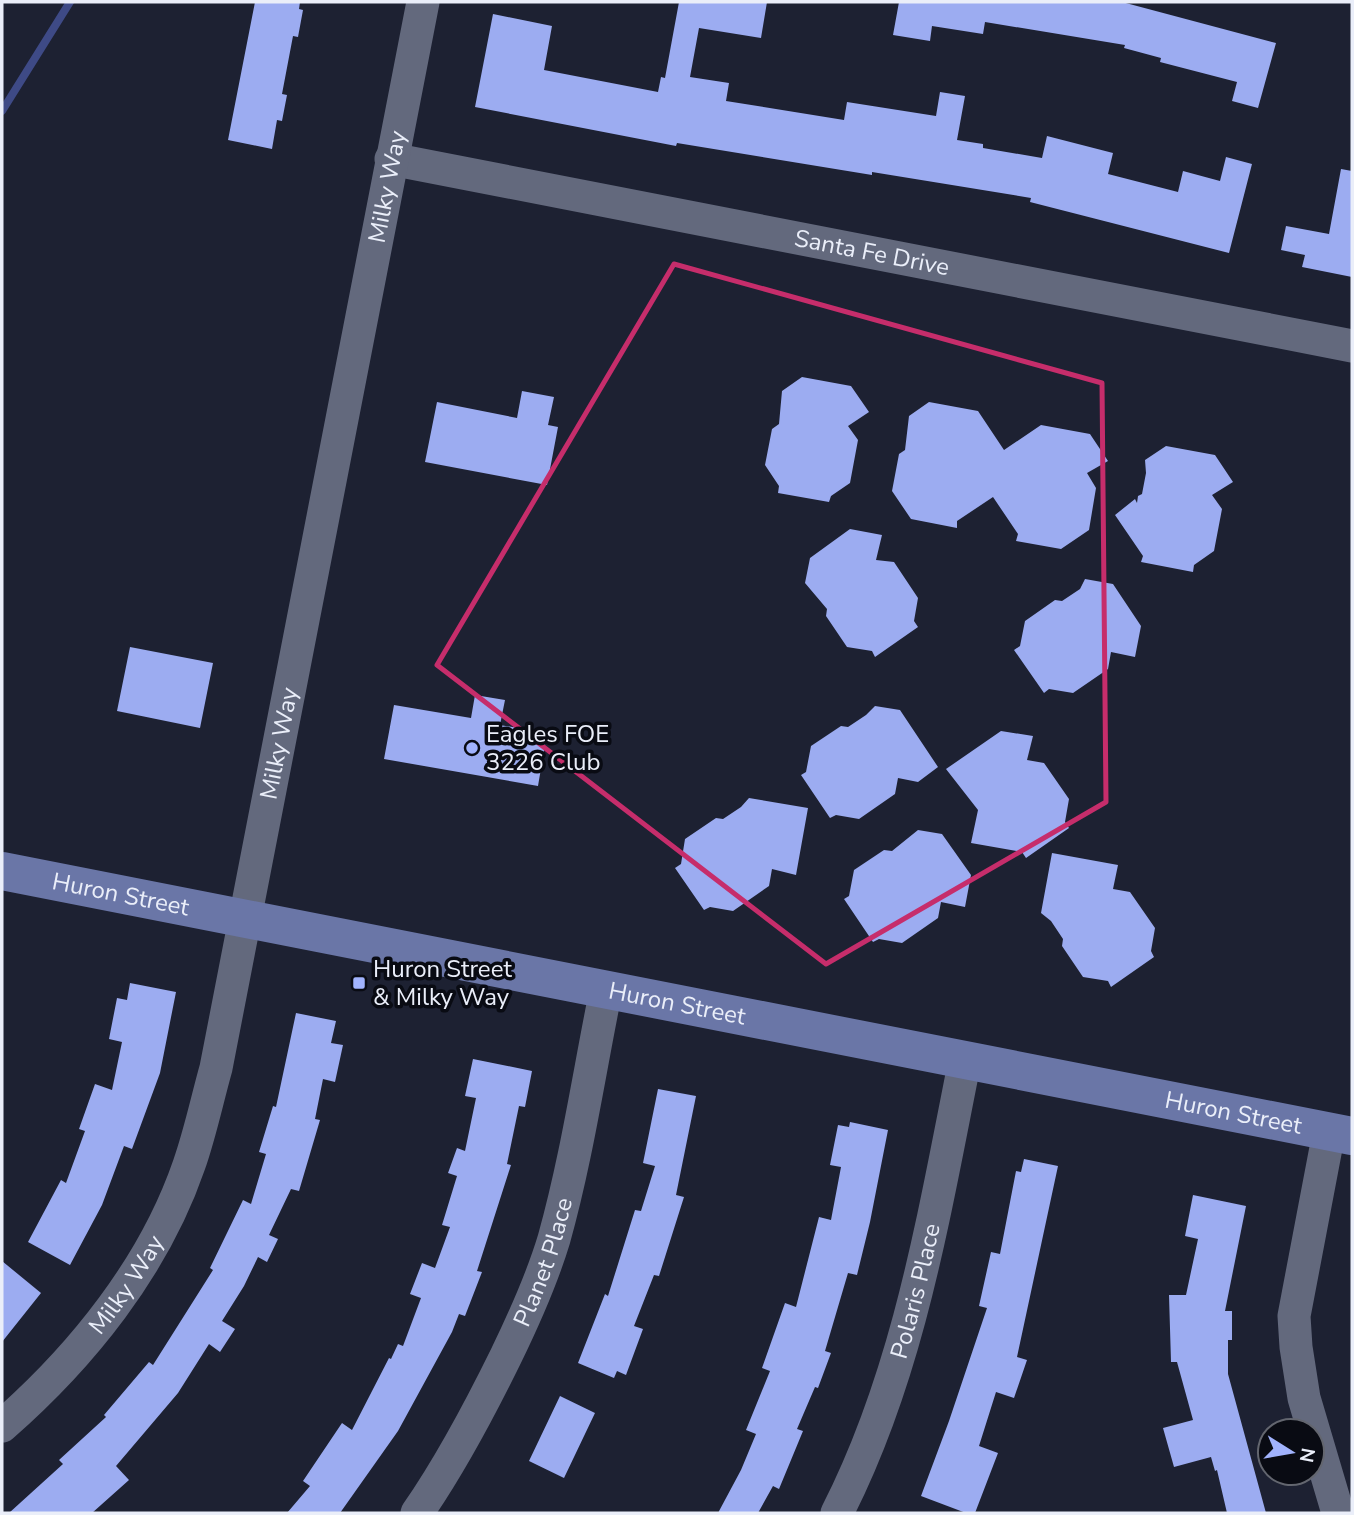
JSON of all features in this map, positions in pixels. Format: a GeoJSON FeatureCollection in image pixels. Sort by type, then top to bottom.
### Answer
{"type":"FeatureCollection","features":[{"type":"Feature","properties":{"kind":"main road","name":"Huron Street"},"geometry":{"type":"LineString","coordinates":[[2,871],[1340,1134]]}},
{"type":"Feature","properties":{"kind":"street","name":"Milky Way"},"geometry":{"type":"LineString","coordinates":[[2,1426],[39,1394],[70,1361],[111,1308],[146,1256],[189,1166],[216,1068],[423,2]]}},
{"type":"Feature","properties":{"kind":"street","name":"Santa Fe Drive"},"geometry":{"type":"LineString","coordinates":[[391,159],[1352,346]]}},
{"type":"Feature","properties":{"kind":"street","name":"Planet Place"},"geometry":{"type":"LineString","coordinates":[[417,1513],[479,1412],[527,1311],[545,1265],[572,1171],[606,990]]}},
{"type":"Feature","properties":{"kind":"street","name":"Polaris Place"},"geometry":{"type":"LineString","coordinates":[[837,1513],[862,1458],[881,1406],[917,1294],[965,1060]]}},
{"type":"Feature","properties":{"kind":"street"},"geometry":{"type":"LineString","coordinates":[[1338,1513],[1304,1398],[1294,1316],[1340,1134]]}},
{"type":"Feature","properties":{"kind":"highlighted area"},"geometry":{"type":"Polygon","coordinates":[[[674,264],[1102,383],[1106,802],[826,964],[437,665],[674,264]]]}},
{"type":"Feature","properties":{"kind":"building"},"geometry":{"type":"Polygon","coordinates":[[[255,2],[300,2],[299,9],[303,10],[298,37],[293,36],[282,94],[287,95],[282,121],[277,120],[272,149],[228,140],[255,2]]]}},
{"type":"Feature","properties":{"kind":"building"},"geometry":{"type":"Polygon","coordinates":[[[679,2],[767,2],[761,38],[699,28],[690,77],[729,83],[726,101],[844,120],[847,102],[936,116],[940,92],[965,96],[957,140],[983,144],[983,148],[1042,158],[1047,136],[1113,153],[1108,174],[1178,192],[1183,171],[1220,181],[1226,157],[1252,164],[1229,253],[1030,202],[1031,198],[677,143],[676,146],[475,107],[493,14],[552,26],[544,70],[658,92],[661,77],[665,78],[679,2]]]}},
{"type":"Feature","properties":{"kind":"building"},"geometry":{"type":"Polygon","coordinates":[[[899,2],[1122,2],[1276,43],[1258,108],[1232,101],[1237,82],[1160,62],[1161,58],[1124,48],[1125,45],[985,22],[983,34],[932,26],[930,41],[893,35],[899,2]]]}},
{"type":"Feature","properties":{"kind":"building"},"geometry":{"type":"Polygon","coordinates":[[[1341,169],[1352,171],[1352,277],[1302,267],[1305,255],[1281,250],[1286,226],[1329,234],[1341,169]]]}},
{"type":"Feature","properties":{"kind":"building"},"geometry":{"type":"Polygon","coordinates":[[[802,377],[851,386],[869,412],[848,426],[858,440],[850,483],[831,496],[829,502],[778,493],[779,486],[765,465],[772,429],[779,424],[782,391],[802,377]]]}},
{"type":"Feature","properties":{"kind":"building"},"geometry":{"type":"Polygon","coordinates":[[[522,391],[554,397],[548,425],[558,427],[547,485],[425,462],[437,402],[517,418],[522,391]]]}},
{"type":"Feature","properties":{"kind":"building"},"geometry":{"type":"Polygon","coordinates":[[[929,402],[978,411],[1004,450],[1041,425],[1090,434],[1108,461],[1087,473],[1096,488],[1089,530],[1061,549],[1016,541],[1018,534],[993,497],[957,521],[957,528],[911,519],[892,491],[899,454],[905,450],[909,416],[929,402]]]}},
{"type":"Feature","properties":{"kind":"building"},"geometry":{"type":"Polygon","coordinates":[[[1166,446],[1215,455],[1233,482],[1212,495],[1222,509],[1214,551],[1194,565],[1193,572],[1141,562],[1143,556],[1115,515],[1135,499],[1137,503],[1138,496],[1142,494],[1146,473],[1145,460],[1166,446]]]}},
{"type":"Feature","properties":{"kind":"building"},"geometry":{"type":"Polygon","coordinates":[[[850,529],[882,535],[876,560],[894,562],[918,598],[914,621],[918,627],[875,657],[872,651],[847,647],[826,616],[827,609],[805,583],[810,558],[850,529]]]}},
{"type":"Feature","properties":{"kind":"building"},"geometry":{"type":"Polygon","coordinates":[[[1085,579],[1113,584],[1141,626],[1135,657],[1111,652],[1108,669],[1073,693],[1049,689],[1044,693],[1014,650],[1020,646],[1025,621],[1055,600],[1062,601],[1080,589],[1085,579]]]}},
{"type":"Feature","properties":{"kind":"building"},"geometry":{"type":"Polygon","coordinates":[[[130,647],[213,663],[200,728],[117,711],[130,647]]]}},
{"type":"Feature","properties":{"kind":"building"},"geometry":{"type":"Polygon","coordinates":[[[475,695],[505,700],[500,725],[547,733],[538,786],[384,759],[394,705],[471,718],[475,695]]]}},
{"type":"Feature","properties":{"kind":"building"},"geometry":{"type":"Polygon","coordinates":[[[875,706],[900,710],[938,767],[918,782],[898,778],[895,794],[859,819],[836,815],[830,818],[801,775],[806,772],[811,746],[841,726],[848,727],[875,706]]]}},
{"type":"Feature","properties":{"kind":"building"},"geometry":{"type":"Polygon","coordinates":[[[1001,731],[1033,736],[1027,760],[1044,763],[1069,799],[1065,822],[1069,828],[1026,858],[1022,852],[971,843],[978,810],[946,769],[1001,731]]]}},
{"type":"Feature","properties":{"kind":"building"},"geometry":{"type":"Polygon","coordinates":[[[749,798],[808,808],[796,875],[772,869],[769,886],[733,911],[710,907],[704,910],[675,868],[681,864],[685,839],[716,818],[723,819],[749,798]]]}},
{"type":"Feature","properties":{"kind":"building"},"geometry":{"type":"Polygon","coordinates":[[[918,830],[942,834],[971,875],[965,907],[941,902],[938,918],[902,943],[879,939],[873,942],[844,899],[849,896],[854,870],[884,850],[892,851],[918,830]]]}},
{"type":"Feature","properties":{"kind":"building"},"geometry":{"type":"Polygon","coordinates":[[[1052,853],[1118,865],[1113,889],[1130,892],[1155,928],[1151,951],[1154,957],[1111,987],[1108,981],[1083,977],[1062,946],[1063,939],[1051,921],[1041,913],[1052,853]]]}},
{"type":"Feature","properties":{"kind":"building"},"geometry":{"type":"Polygon","coordinates":[[[130,983],[176,992],[160,1073],[132,1149],[124,1146],[102,1205],[70,1265],[28,1242],[61,1180],[66,1183],[85,1131],[79,1129],[95,1084],[112,1090],[122,1042],[109,1039],[117,998],[127,1000],[130,983]]]}},
{"type":"Feature","properties":{"kind":"building"},"geometry":{"type":"Polygon","coordinates":[[[296,1013],[336,1021],[331,1043],[343,1045],[335,1082],[323,1079],[315,1119],[320,1120],[299,1191],[291,1189],[269,1235],[278,1239],[267,1262],[258,1257],[222,1321],[235,1329],[220,1352],[209,1344],[178,1393],[116,1466],[129,1480],[92,1513],[9,1513],[63,1464],[59,1460],[106,1417],[104,1415],[149,1362],[153,1365],[213,1270],[210,1268],[243,1200],[251,1204],[266,1154],[259,1152],[273,1106],[276,1107],[296,1013]]]}},
{"type":"Feature","properties":{"kind":"building"},"geometry":{"type":"Polygon","coordinates":[[[473,1059],[532,1071],[525,1107],[519,1106],[507,1164],[511,1165],[477,1271],[482,1272],[465,1316],[459,1314],[452,1332],[398,1431],[340,1513],[287,1513],[310,1486],[303,1481],[342,1423],[352,1430],[389,1358],[391,1359],[398,1344],[403,1346],[421,1298],[410,1294],[422,1263],[435,1268],[450,1227],[442,1225],[457,1176],[448,1173],[457,1148],[465,1151],[476,1098],[465,1096],[473,1059]]]}},
{"type":"Feature","properties":{"kind":"building"},"geometry":{"type":"Polygon","coordinates":[[[658,1089],[696,1096],[676,1195],[684,1197],[659,1276],[654,1275],[634,1326],[643,1329],[626,1375],[617,1371],[614,1378],[578,1363],[605,1294],[608,1296],[635,1210],[641,1211],[655,1166],[643,1163],[658,1089]]]}},
{"type":"Feature","properties":{"kind":"building"},"geometry":{"type":"Polygon","coordinates":[[[850,1122],[888,1130],[857,1275],[848,1273],[825,1351],[831,1353],[818,1388],[815,1387],[797,1429],[803,1431],[779,1489],[773,1486],[758,1513],[718,1513],[756,1434],[746,1430],[770,1371],[762,1368],[785,1303],[796,1307],[819,1217],[831,1220],[841,1167],[830,1165],[838,1125],[849,1127],[850,1122]]]}},
{"type":"Feature","properties":{"kind":"building"},"geometry":{"type":"Polygon","coordinates":[[[1024,1159],[1058,1166],[1017,1357],[1027,1360],[1014,1398],[996,1392],[979,1446],[998,1453],[975,1513],[966,1513],[921,1496],[987,1308],[979,1306],[991,1252],[1000,1254],[1016,1171],[1021,1172],[1024,1159]]]}},
{"type":"Feature","properties":{"kind":"building"},"geometry":{"type":"Polygon","coordinates":[[[1193,1195],[1246,1206],[1225,1311],[1232,1311],[1232,1340],[1228,1340],[1228,1374],[1256,1476],[1256,1487],[1259,1487],[1266,1513],[1227,1513],[1217,1470],[1215,1471],[1211,1457],[1174,1467],[1163,1428],[1193,1420],[1177,1362],[1171,1362],[1169,1295],[1186,1295],[1198,1239],[1185,1236],[1193,1195]]]}},
{"type":"Feature","properties":{"kind":"building"},"geometry":{"type":"Polygon","coordinates":[[[2,1261],[41,1293],[2,1342],[2,1261]]]}},
{"type":"Feature","properties":{"kind":"building"},"geometry":{"type":"Polygon","coordinates":[[[560,1396],[595,1413],[564,1478],[529,1461],[560,1396]]]}},
{"type":"Feature","properties":{"kind":"waterway"},"geometry":{"type":"LineString","coordinates":[[2,111],[70,2]]}},
{"type":"Feature","properties":{"kind":"place","name":"Eagles FOE 3226 Club"},"geometry":{"type":"Point","coordinates":[472,748]}},
{"type":"Feature","properties":{"kind":"place","name":"Huron Street & Milky Way"},"geometry":{"type":"Point","coordinates":[359,983]}}]}
